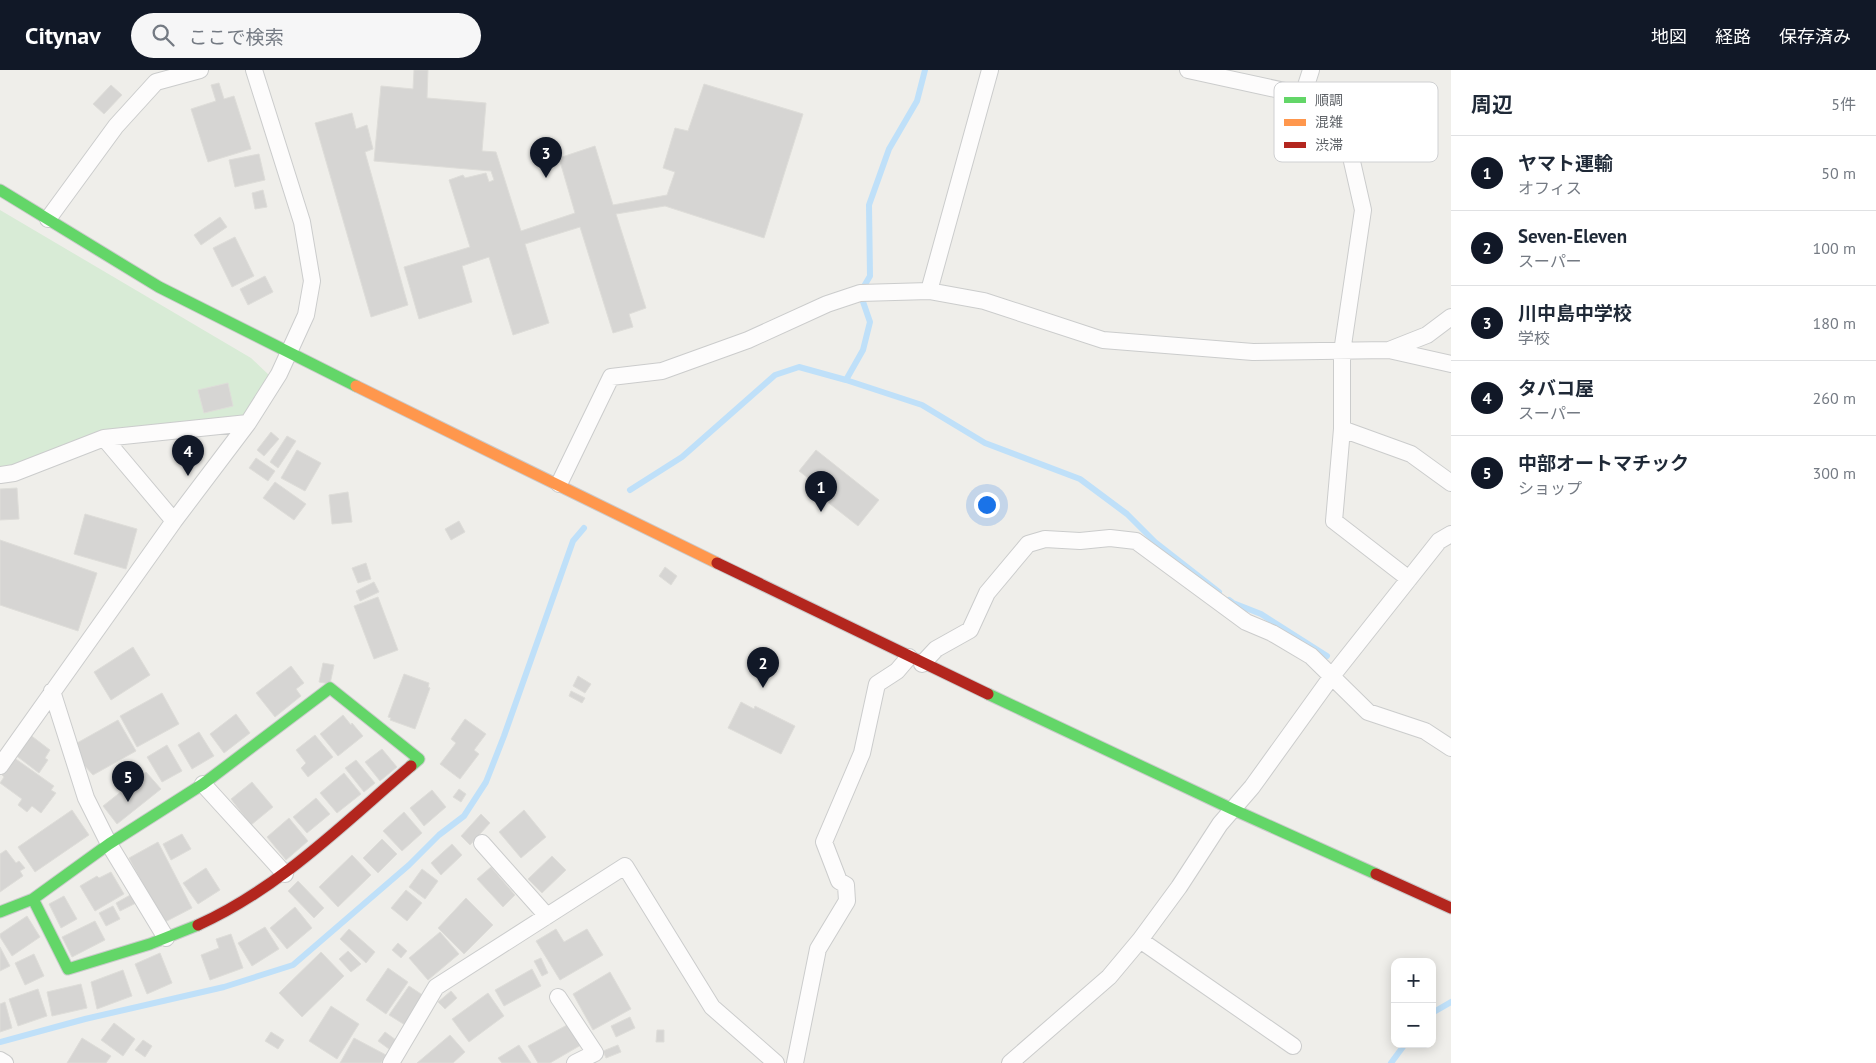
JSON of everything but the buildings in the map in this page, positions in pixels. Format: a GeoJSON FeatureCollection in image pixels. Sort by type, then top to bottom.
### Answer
{"type":"FeatureCollection","features":[{"type":"Feature","properties":{"kind":"street"},"geometry":{"type":"LineString","coordinates":[[48,219],[116,126],[156,82],[200,70]]}},
{"type":"Feature","properties":{"kind":"street"},"geometry":{"type":"LineString","coordinates":[[0,766],[174,521],[248,424],[279,374],[306,315],[312,281],[302,222],[254,70]]}},
{"type":"Feature","properties":{"kind":"street"},"geometry":{"type":"LineString","coordinates":[[929,291],[990,70]]}},
{"type":"Feature","properties":{"kind":"street"},"geometry":{"type":"LineString","coordinates":[[1188,70],[1274,89]]}},
{"type":"Feature","properties":{"kind":"street"},"geometry":{"type":"LineString","coordinates":[[1307,82],[1311,70]]}},
{"type":"Feature","properties":{"kind":"street"},"geometry":{"type":"LineString","coordinates":[[1352,162],[1363,210],[1342,352],[1342,429],[1334,521],[1409,579]]}},
{"type":"Feature","properties":{"kind":"street"},"geometry":{"type":"LineString","coordinates":[[0,190],[159,287],[289,353],[916,661],[1232,809],[1451,908]]}},
{"type":"Feature","properties":{"kind":"street"},"geometry":{"type":"LineString","coordinates":[[558,484],[611,377],[662,371],[748,340],[827,304],[860,293],[929,291],[984,301],[1103,340],[1253,352],[1389,350],[1451,364]]}},
{"type":"Feature","properties":{"kind":"street"},"geometry":{"type":"LineString","coordinates":[[1389,350],[1427,335],[1451,317]]}},
{"type":"Feature","properties":{"kind":"street"},"geometry":{"type":"LineString","coordinates":[[0,475],[14,473],[104,438],[248,424]]}},
{"type":"Feature","properties":{"kind":"street"},"geometry":{"type":"LineString","coordinates":[[1342,429],[1411,454],[1451,483]]}},
{"type":"Feature","properties":{"kind":"street"},"geometry":{"type":"LineString","coordinates":[[104,438],[174,521]]}},
{"type":"Feature","properties":{"kind":"street"},"geometry":{"type":"LineString","coordinates":[[1010,1063],[1109,978],[1180,887],[1220,824],[1252,787],[1332,676],[1439,541],[1451,534]]}},
{"type":"Feature","properties":{"kind":"street"},"geometry":{"type":"LineString","coordinates":[[795,1063],[818,949],[847,900],[846,885],[839,881],[824,842],[862,754],[876,684],[970,630],[987,593],[1028,544],[1045,539],[1080,541],[1110,538],[1136,541],[1246,622],[1272,633],[1310,656],[1368,712],[1425,731],[1451,748]]}},
{"type":"Feature","properties":{"kind":"street"},"geometry":{"type":"LineString","coordinates":[[0,912],[33,899],[109,844],[203,784],[330,688],[419,758],[285,874],[227,911],[166,938],[68,969],[33,899]]}},
{"type":"Feature","properties":{"kind":"street"},"geometry":{"type":"LineString","coordinates":[[52,691],[86,798],[109,844],[166,938]]}},
{"type":"Feature","properties":{"kind":"street"},"geometry":{"type":"LineString","coordinates":[[203,784],[285,874]]}},
{"type":"Feature","properties":{"kind":"street"},"geometry":{"type":"LineString","coordinates":[[482,843],[547,916]]}},
{"type":"Feature","properties":{"kind":"street"},"geometry":{"type":"LineString","coordinates":[[392,1062],[436,987],[625,866],[712,1007],[776,1063]]}},
{"type":"Feature","properties":{"kind":"street"},"geometry":{"type":"LineString","coordinates":[[1140,940],[1293,1046]]}},
{"type":"Feature","properties":{"kind":"street"},"geometry":{"type":"LineString","coordinates":[[558,997],[595,1053],[575,1063]]}},
{"type":"Feature","properties":{"kind":"street"},"geometry":{"type":"LineString","coordinates":[[0,1060],[4,1063]]}},
{"type":"Feature","properties":{"kind":"green space"},"geometry":{"type":"Polygon","coordinates":[[[0,210],[251,358],[270,376],[248,423],[116,428],[0,475],[0,210]]]}},
{"type":"Feature","properties":{"kind":"waterway"},"geometry":{"type":"LineString","coordinates":[[630,490],[682,457],[775,375],[799,367],[846,380],[863,350],[870,322],[860,293],[870,276],[869,205],[889,149],[917,101],[925,70]]}},
{"type":"Feature","properties":{"kind":"waterway"},"geometry":{"type":"LineString","coordinates":[[846,380],[922,405],[985,443],[1080,479],[1127,514],[1155,542],[1219,592]]}},
{"type":"Feature","properties":{"kind":"waterway"},"geometry":{"type":"LineString","coordinates":[[0,1042],[85,1019],[224,987],[293,965],[409,865],[439,835],[464,816],[486,782],[573,541],[584,528]]}},
{"type":"Feature","properties":{"kind":"waterway"},"geometry":{"type":"LineString","coordinates":[[1229,600],[1261,614],[1327,656]]}},
{"type":"Feature","properties":{"kind":"waterway"},"geometry":{"type":"LineString","coordinates":[[1436,1011],[1451,1002]]}},
{"type":"Feature","properties":{"kind":"waterway"},"geometry":{"type":"LineString","coordinates":[[1391,1063],[1402,1048]]}},
{"type":"Feature","properties":{"kind":"traffic: fast"},"geometry":{"type":"LineString","coordinates":[[0,190],[159,287],[356,386]]}},
{"type":"Feature","properties":{"kind":"traffic: fast"},"geometry":{"type":"LineString","coordinates":[[0,912],[33,899],[109,844],[203,784],[330,688],[419,759],[411,766]]}},
{"type":"Feature","properties":{"kind":"traffic: fast"},"geometry":{"type":"LineString","coordinates":[[988,694],[1232,809],[1376,874]]}},
{"type":"Feature","properties":{"kind":"traffic: fast"},"geometry":{"type":"LineString","coordinates":[[33,899],[68,969],[150,944],[198,925]]}},
{"type":"Feature","properties":{"kind":"traffic: slow"},"geometry":{"type":"LineString","coordinates":[[356,386],[717,563]]}},
{"type":"Feature","properties":{"kind":"traffic: jam"},"geometry":{"type":"LineString","coordinates":[[717,563],[988,694]]}},
{"type":"Feature","properties":{"kind":"traffic: jam"},"geometry":{"type":"LineString","coordinates":[[198,925],[228,910],[284,873],[336,832],[411,766]]}},
{"type":"Feature","properties":{"kind":"traffic: jam"},"geometry":{"type":"LineString","coordinates":[[1376,874],[1451,908]]}},
{"type":"Feature","properties":{"kind":"place","name":"川中島中学校"},"geometry":{"type":"Point","coordinates":[546,178]}},
{"type":"Feature","properties":{"kind":"place","name":"タバコ屋"},"geometry":{"type":"Point","coordinates":[188,476]}},
{"type":"Feature","properties":{"kind":"place","name":"ヤマト運輸"},"geometry":{"type":"Point","coordinates":[821,512]}},
{"type":"Feature","properties":{"kind":"place","name":"Seven-Eleven"},"geometry":{"type":"Point","coordinates":[763,688]}},
{"type":"Feature","properties":{"kind":"place","name":"中部オートマチック"},"geometry":{"type":"Point","coordinates":[128,802]}}]}
